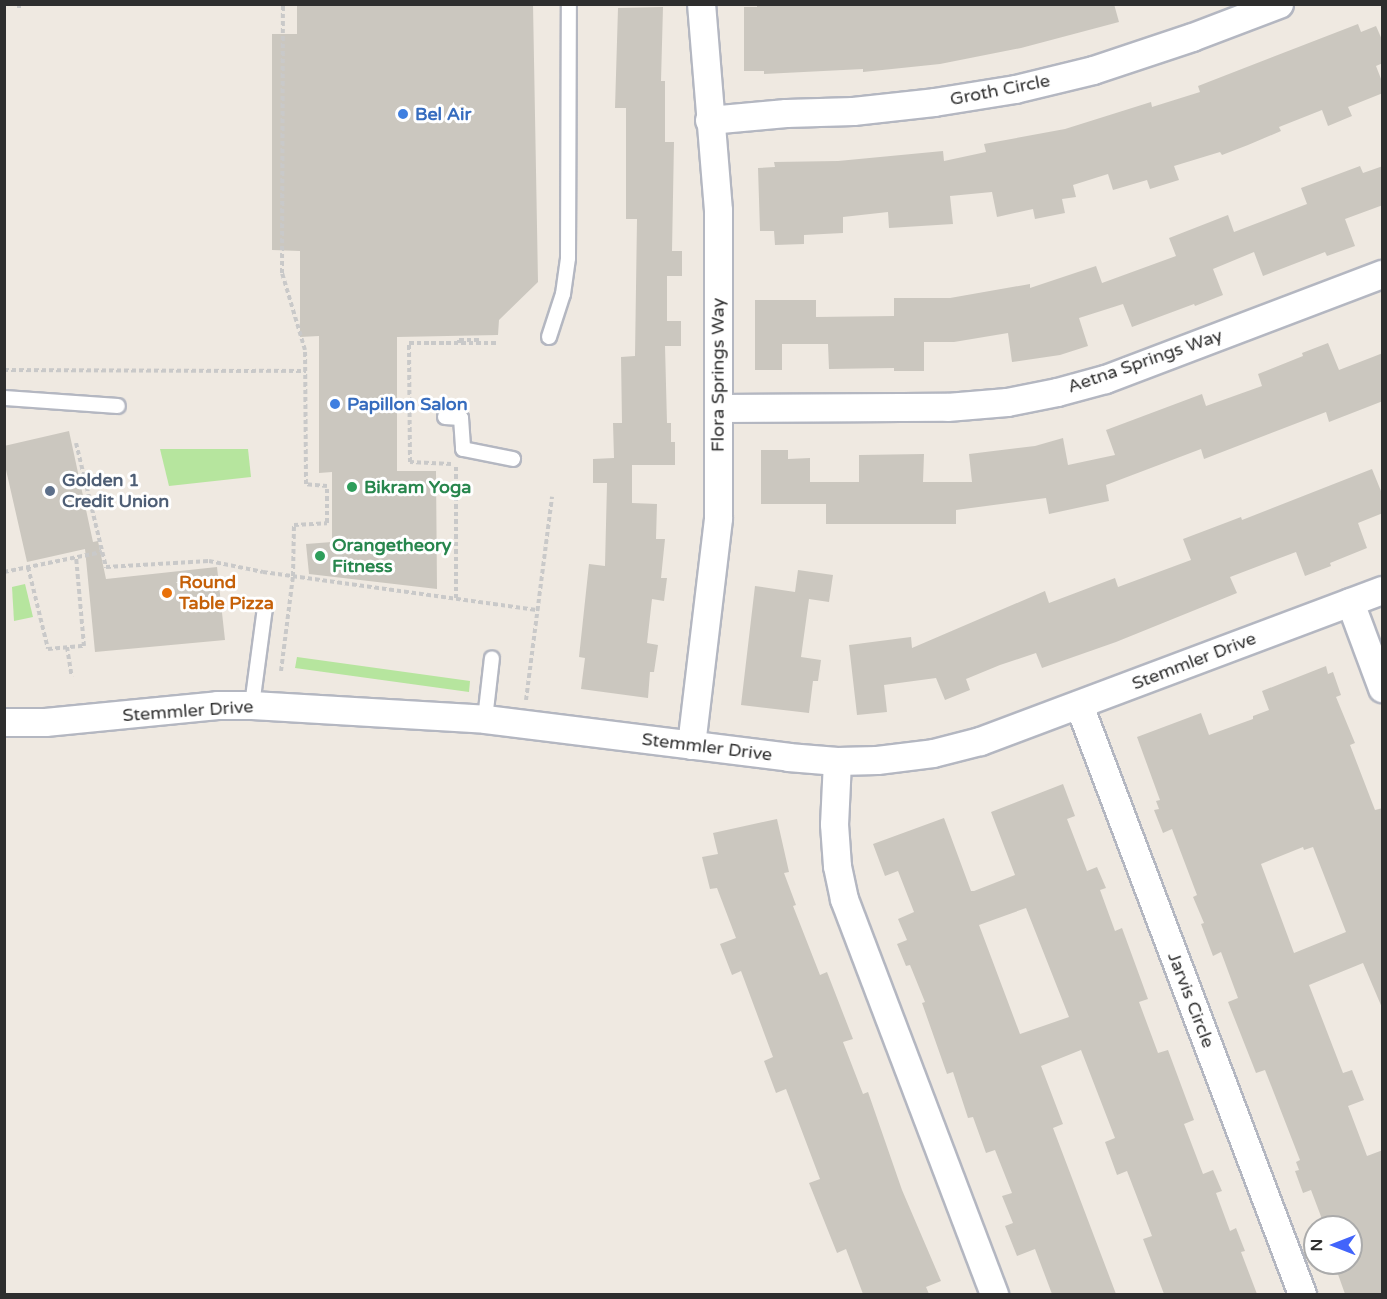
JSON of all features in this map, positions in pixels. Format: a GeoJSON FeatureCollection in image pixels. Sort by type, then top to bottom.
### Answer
{"type":"FeatureCollection","features":[{"type":"Feature","properties":{"kind":"street","name":"Flora Springs Way"},"geometry":{"type":"LineString","coordinates":[[691,745],[718,518],[717,210],[701,4]]}},
{"type":"Feature","properties":{"kind":"street","name":"Groth Circle"},"geometry":{"type":"LineString","coordinates":[[709,120],[876,108],[934,102],[1014,89],[1093,70],[1192,37],[1279,4]]}},
{"type":"Feature","properties":{"kind":"street","name":"Aetna Springs Way"},"geometry":{"type":"LineString","coordinates":[[719,408],[947,407],[1007,402],[1057,392],[1105,379],[1383,274]]}},
{"type":"Feature","properties":{"kind":"street","name":"Stemmler Drive"},"geometry":{"type":"LineString","coordinates":[[4,722],[45,722],[217,705],[252,705],[485,719],[837,761],[877,760],[933,753],[980,741],[1383,590]]}},
{"type":"Feature","properties":{"kind":"street"},"geometry":{"type":"LineString","coordinates":[[1350,602],[1383,688]]}},
{"type":"Feature","properties":{"kind":"street","name":"Jarvis Circle"},"geometry":{"type":"LineString","coordinates":[[1079,705],[1302,1294]]}},
{"type":"Feature","properties":{"kind":"street"},"geometry":{"type":"LineString","coordinates":[[837,761],[834,824],[837,866],[844,899],[994,1294]]}},
{"type":"Feature","properties":{"kind":"lane"},"geometry":{"type":"LineString","coordinates":[[549,337],[563,294],[568,258],[569,4]]}},
{"type":"Feature","properties":{"kind":"lane"},"geometry":{"type":"LineString","coordinates":[[4,398],[118,406]]}},
{"type":"Feature","properties":{"kind":"lane"},"geometry":{"type":"LineString","coordinates":[[445,417],[460,418],[463,449],[513,459]]}},
{"type":"Feature","properties":{"kind":"lane"},"geometry":{"type":"LineString","coordinates":[[252,705],[265,608]]}},
{"type":"Feature","properties":{"kind":"lane"},"geometry":{"type":"LineString","coordinates":[[485,719],[492,658]]}},
{"type":"Feature","properties":{"kind":"path"},"geometry":{"type":"LineString","coordinates":[[18,4],[19,11]]}},
{"type":"Feature","properties":{"kind":"path"},"geometry":{"type":"LineString","coordinates":[[281,671],[293,576],[294,525],[327,523],[327,486],[306,484],[305,350],[282,273],[283,4]]}},
{"type":"Feature","properties":{"kind":"path"},"geometry":{"type":"LineString","coordinates":[[459,343],[459,340],[482,340]]}},
{"type":"Feature","properties":{"kind":"path"},"geometry":{"type":"LineString","coordinates":[[456,598],[456,464],[410,462],[409,343],[495,343]]}},
{"type":"Feature","properties":{"kind":"path"},"geometry":{"type":"LineString","coordinates":[[4,370],[306,371]]}},
{"type":"Feature","properties":{"kind":"path"},"geometry":{"type":"LineString","coordinates":[[76,443],[106,567],[210,561],[293,576],[538,610]]}},
{"type":"Feature","properties":{"kind":"path"},"geometry":{"type":"LineString","coordinates":[[525,706],[552,497]]}},
{"type":"Feature","properties":{"kind":"path"},"geometry":{"type":"LineString","coordinates":[[4,572],[102,552]]}},
{"type":"Feature","properties":{"kind":"path"},"geometry":{"type":"LineString","coordinates":[[28,567],[48,649],[84,646],[75,557]]}},
{"type":"Feature","properties":{"kind":"path"},"geometry":{"type":"LineString","coordinates":[[67,647],[72,677]]}},
{"type":"Feature","properties":{"kind":"green space"},"geometry":{"type":"Polygon","coordinates":[[[160,449],[248,449],[251,477],[169,486],[160,449]]]}},
{"type":"Feature","properties":{"kind":"green space"},"geometry":{"type":"Polygon","coordinates":[[[25,584],[33,617],[14,621],[12,587],[25,584]]]}},
{"type":"Feature","properties":{"kind":"green space"},"geometry":{"type":"Polygon","coordinates":[[[297,657],[470,681],[469,692],[295,668],[297,657]]]}},
{"type":"Feature","properties":{"kind":"building","name":"Bel Air"},"geometry":{"type":"Polygon","coordinates":[[[297,4],[533,4],[538,282],[499,320],[498,335],[397,337],[397,471],[436,471],[437,589],[309,574],[306,544],[332,542],[332,472],[319,473],[319,336],[300,337],[300,251],[272,250],[272,34],[297,34],[297,4]]]}},
{"type":"Feature","properties":{"kind":"building"},"geometry":{"type":"Polygon","coordinates":[[[757,4],[1114,4],[1119,22],[1021,48],[940,64],[863,72],[863,69],[764,74],[764,71],[744,71],[744,7],[757,7],[757,4]]]}},
{"type":"Feature","properties":{"kind":"building"},"geometry":{"type":"Polygon","coordinates":[[[663,7],[661,81],[665,81],[665,142],[674,142],[672,251],[682,251],[682,276],[667,276],[667,321],[681,321],[681,346],[665,346],[667,423],[671,423],[671,442],[675,442],[675,465],[632,465],[632,503],[657,504],[656,539],[665,539],[661,578],[667,578],[664,601],[652,599],[647,643],[658,645],[654,672],[650,672],[648,698],[581,689],[585,658],[579,657],[589,564],[605,566],[607,483],[593,483],[593,459],[614,458],[613,423],[622,423],[621,357],[635,356],[637,219],[626,219],[626,108],[615,108],[618,8],[663,7]]]}},
{"type":"Feature","properties":{"kind":"building"},"geometry":{"type":"Polygon","coordinates":[[[1358,24],[1361,32],[1376,26],[1383,42],[1383,63],[1376,66],[1383,84],[1383,93],[1348,107],[1352,116],[1328,126],[1322,110],[1279,127],[1281,131],[1222,155],[1220,152],[1174,166],[1179,180],[1150,189],[1147,180],[1113,190],[1108,174],[1073,185],[1076,197],[1062,199],[1065,213],[1035,219],[1033,209],[997,217],[992,192],[950,196],[953,224],[889,228],[888,212],[843,217],[843,233],[804,235],[804,244],[775,245],[774,231],[760,231],[758,168],[775,167],[774,162],[838,161],[943,151],[944,161],[986,152],[984,144],[1065,129],[1151,102],[1152,107],[1200,92],[1198,86],[1358,24]]]}},
{"type":"Feature","properties":{"kind":"building"},"geometry":{"type":"Polygon","coordinates":[[[1360,166],[1363,173],[1383,166],[1383,205],[1345,219],[1355,246],[1327,256],[1325,252],[1263,276],[1254,252],[1213,269],[1223,295],[1195,306],[1194,304],[1132,327],[1123,304],[1079,318],[1088,346],[1060,355],[1012,362],[1008,333],[954,342],[924,342],[924,371],[894,371],[894,368],[829,369],[828,344],[782,344],[782,370],[755,370],[755,300],[816,300],[816,317],[894,316],[894,298],[950,298],[1030,284],[1030,288],[1096,266],[1102,283],[1176,256],[1169,238],[1228,215],[1234,232],[1307,204],[1301,188],[1360,166]]]}},
{"type":"Feature","properties":{"kind":"building"},"geometry":{"type":"Polygon","coordinates":[[[1328,343],[1339,370],[1383,353],[1383,401],[1329,422],[1326,412],[1204,459],[1201,449],[1106,485],[1109,501],[1049,514],[1046,498],[956,510],[956,524],[826,524],[826,504],[761,504],[761,450],[788,450],[788,459],[810,458],[810,482],[859,482],[859,455],[924,454],[923,482],[972,482],[969,454],[1035,446],[1063,438],[1068,465],[1115,455],[1106,430],[1202,394],[1206,406],[1262,386],[1258,374],[1328,343]]]}},
{"type":"Feature","properties":{"kind":"building"},"geometry":{"type":"Polygon","coordinates":[[[69,431],[93,542],[98,541],[106,579],[217,567],[225,640],[95,652],[85,549],[27,562],[4,461],[4,446],[69,431]]]}},
{"type":"Feature","properties":{"kind":"building"},"geometry":{"type":"Polygon","coordinates":[[[1372,469],[1383,496],[1383,513],[1358,523],[1367,548],[1330,563],[1331,566],[1305,576],[1296,552],[1230,577],[1237,593],[1116,642],[1042,668],[1036,653],[1000,665],[966,679],[970,690],[945,700],[936,678],[884,685],[887,712],[857,715],[849,645],[911,637],[912,648],[1045,591],[1049,603],[1115,578],[1118,587],[1191,560],[1183,539],[1241,517],[1242,520],[1372,469]]]}},
{"type":"Feature","properties":{"kind":"building"},"geometry":{"type":"Polygon","coordinates":[[[798,570],[833,575],[829,602],[809,599],[801,657],[821,660],[818,681],[813,681],[809,713],[741,705],[755,586],[795,592],[798,570]]]}},
{"type":"Feature","properties":{"kind":"building"},"geometry":{"type":"Polygon","coordinates":[[[1326,666],[1328,674],[1333,672],[1341,695],[1336,697],[1355,743],[1350,745],[1375,810],[1383,808],[1383,1010],[1363,963],[1309,985],[1343,1073],[1352,1070],[1364,1100],[1348,1106],[1367,1156],[1383,1150],[1383,1294],[1345,1294],[1338,1275],[1363,1275],[1363,1215],[1320,1215],[1311,1190],[1303,1193],[1295,1171],[1299,1170],[1296,1162],[1300,1160],[1265,1070],[1256,1073],[1228,1002],[1238,998],[1221,952],[1213,956],[1201,924],[1204,923],[1193,897],[1197,895],[1172,829],[1163,833],[1154,810],[1159,809],[1156,801],[1160,800],[1137,737],[1201,713],[1209,735],[1253,719],[1253,716],[1269,710],[1262,691],[1326,666]],[[1303,847],[1261,864],[1294,953],[1346,932],[1313,847],[1304,850],[1303,847]]]}},
{"type":"Feature","properties":{"kind":"building"},"geometry":{"type":"Polygon","coordinates":[[[1063,784],[1075,816],[1067,819],[1087,871],[1097,867],[1106,888],[1100,890],[1115,931],[1122,928],[1148,999],[1139,1002],[1158,1053],[1168,1050],[1194,1120],[1184,1124],[1203,1174],[1213,1170],[1222,1191],[1216,1193],[1230,1231],[1236,1228],[1245,1251],[1241,1252],[1257,1294],[1164,1294],[1143,1239],[1152,1236],[1127,1171],[1117,1175],[1105,1142],[1115,1138],[1081,1050],[1041,1066],[1063,1124],[1053,1128],[1116,1294],[1052,1294],[1035,1249],[1017,1256],[1005,1226],[1013,1223],[1002,1196],[1012,1193],[995,1150],[986,1153],[973,1117],[968,1118],[953,1072],[947,1074],[922,1003],[925,1002],[910,965],[906,966],[897,944],[907,940],[898,919],[914,912],[898,871],[885,876],[873,844],[944,818],[971,891],[974,891],[1015,875],[991,812],[1063,784]],[[1026,908],[979,925],[1020,1034],[1069,1017],[1026,908]]]}},
{"type":"Feature","properties":{"kind":"building"},"geometry":{"type":"Polygon","coordinates":[[[777,819],[789,872],[784,873],[796,905],[793,906],[820,975],[827,972],[853,1039],[843,1042],[863,1094],[868,1092],[902,1190],[941,1281],[926,1287],[929,1294],[863,1294],[846,1249],[837,1253],[809,1183],[820,1179],[786,1089],[776,1093],[764,1061],[773,1057],[741,971],[732,975],[720,944],[736,938],[717,888],[710,889],[702,857],[718,854],[713,833],[777,819]]]}},
{"type":"Feature","properties":{"kind":"place","name":"Bel Air"},"geometry":{"type":"Point","coordinates":[403,114]}},
{"type":"Feature","properties":{"kind":"place","name":"Papillon Salon"},"geometry":{"type":"Point","coordinates":[335,404]}},
{"type":"Feature","properties":{"kind":"place","name":"Bikram Yoga"},"geometry":{"type":"Point","coordinates":[352,487]}},
{"type":"Feature","properties":{"kind":"place","name":"Golden 1 Credit Union"},"geometry":{"type":"Point","coordinates":[50,491]}},
{"type":"Feature","properties":{"kind":"place","name":"Orangetheory Fitness"},"geometry":{"type":"Point","coordinates":[320,556]}},
{"type":"Feature","properties":{"kind":"place","name":"Round Table Pizza"},"geometry":{"type":"Point","coordinates":[167,593]}}]}
